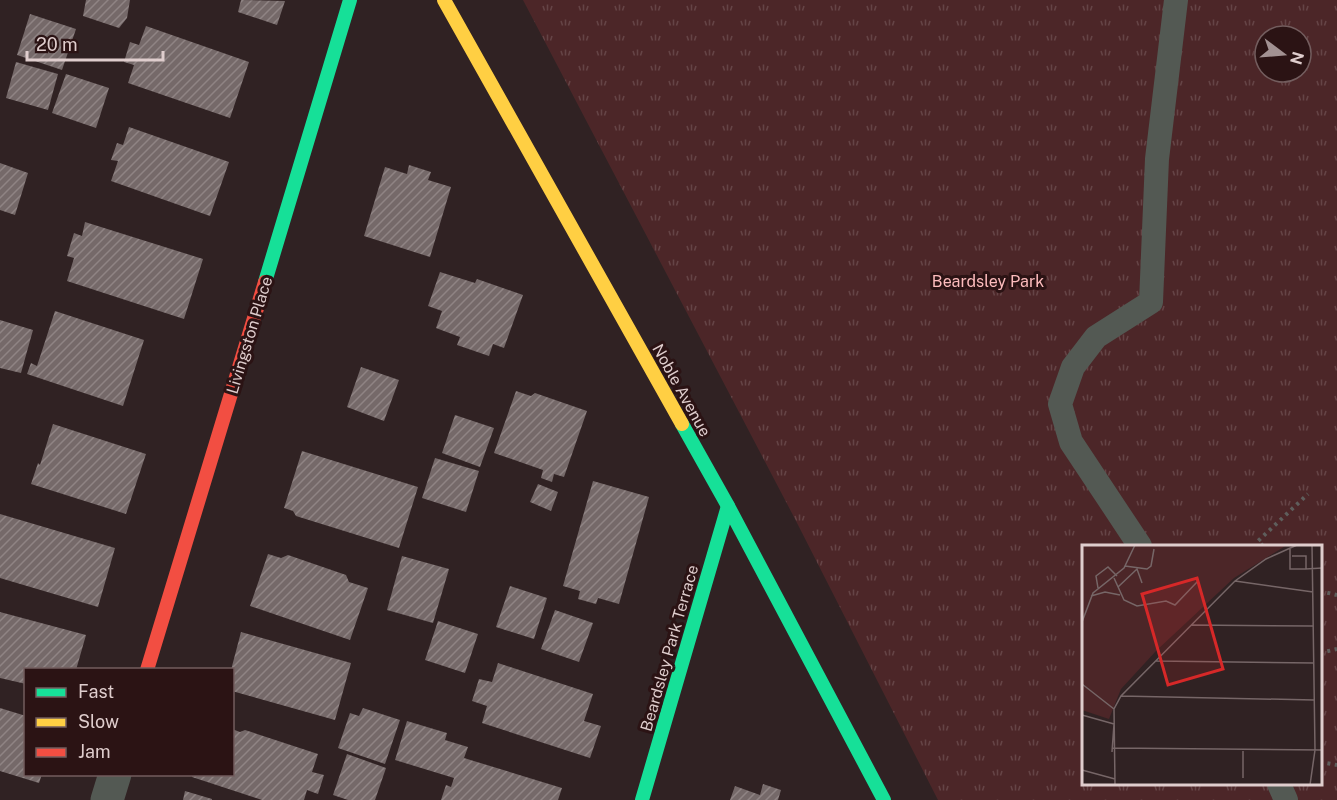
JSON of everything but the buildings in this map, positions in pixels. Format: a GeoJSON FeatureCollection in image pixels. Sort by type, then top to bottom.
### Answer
{"type":"FeatureCollection","features":[{"type":"Feature","properties":{"kind":"street","name":"Livingston Place"},"geometry":{"type":"LineString","coordinates":[[147,668],[350,0]]}},
{"type":"Feature","properties":{"kind":"street","name":"Noble Avenue"},"geometry":{"type":"LineString","coordinates":[[444,0],[729,506],[884,800]]}},
{"type":"Feature","properties":{"kind":"street","name":"Beardsley Park Terrace"},"geometry":{"type":"LineString","coordinates":[[642,800],[729,506]]}},
{"type":"Feature","properties":{"kind":"street"},"geometry":{"type":"LineString","coordinates":[[107,800],[114,776]]}},
{"type":"Feature","properties":{"kind":"lane"},"geometry":{"type":"LineString","coordinates":[[1139,545],[1071,442],[1060,404],[1073,367],[1096,337],[1151,302],[1157,159],[1176,0]]}},
{"type":"Feature","properties":{"kind":"lane"},"geometry":{"type":"LineString","coordinates":[[1280,785],[1286,800]]}},
{"type":"Feature","properties":{"kind":"path"},"geometry":{"type":"LineString","coordinates":[[1262,545],[1258,541],[1308,494]]}},
{"type":"Feature","properties":{"kind":"path"},"geometry":{"type":"LineString","coordinates":[[1322,591],[1337,595]]}},
{"type":"Feature","properties":{"kind":"path"},"geometry":{"type":"LineString","coordinates":[[1322,652],[1337,649]]}},
{"type":"Feature","properties":{"kind":"path"},"geometry":{"type":"LineString","coordinates":[[1322,762],[1337,765]]}},
{"type":"Feature","properties":{"kind":"green space","name":"Beardsley Park"},"geometry":{"type":"Polygon","coordinates":[[[523,0],[1337,0],[1337,800],[938,800],[795,519],[523,0]]]}},
{"type":"Feature","properties":{"kind":"traffic: fast"},"geometry":{"type":"LineString","coordinates":[[265,282],[350,0]]}},
{"type":"Feature","properties":{"kind":"traffic: fast"},"geometry":{"type":"LineString","coordinates":[[682,424],[884,800]]}},
{"type":"Feature","properties":{"kind":"traffic: fast"},"geometry":{"type":"LineString","coordinates":[[642,800],[728,506]]}},
{"type":"Feature","properties":{"kind":"traffic: slow"},"geometry":{"type":"LineString","coordinates":[[444,0],[682,424]]}},
{"type":"Feature","properties":{"kind":"traffic: jam"},"geometry":{"type":"LineString","coordinates":[[148,668],[265,282]]}}]}
